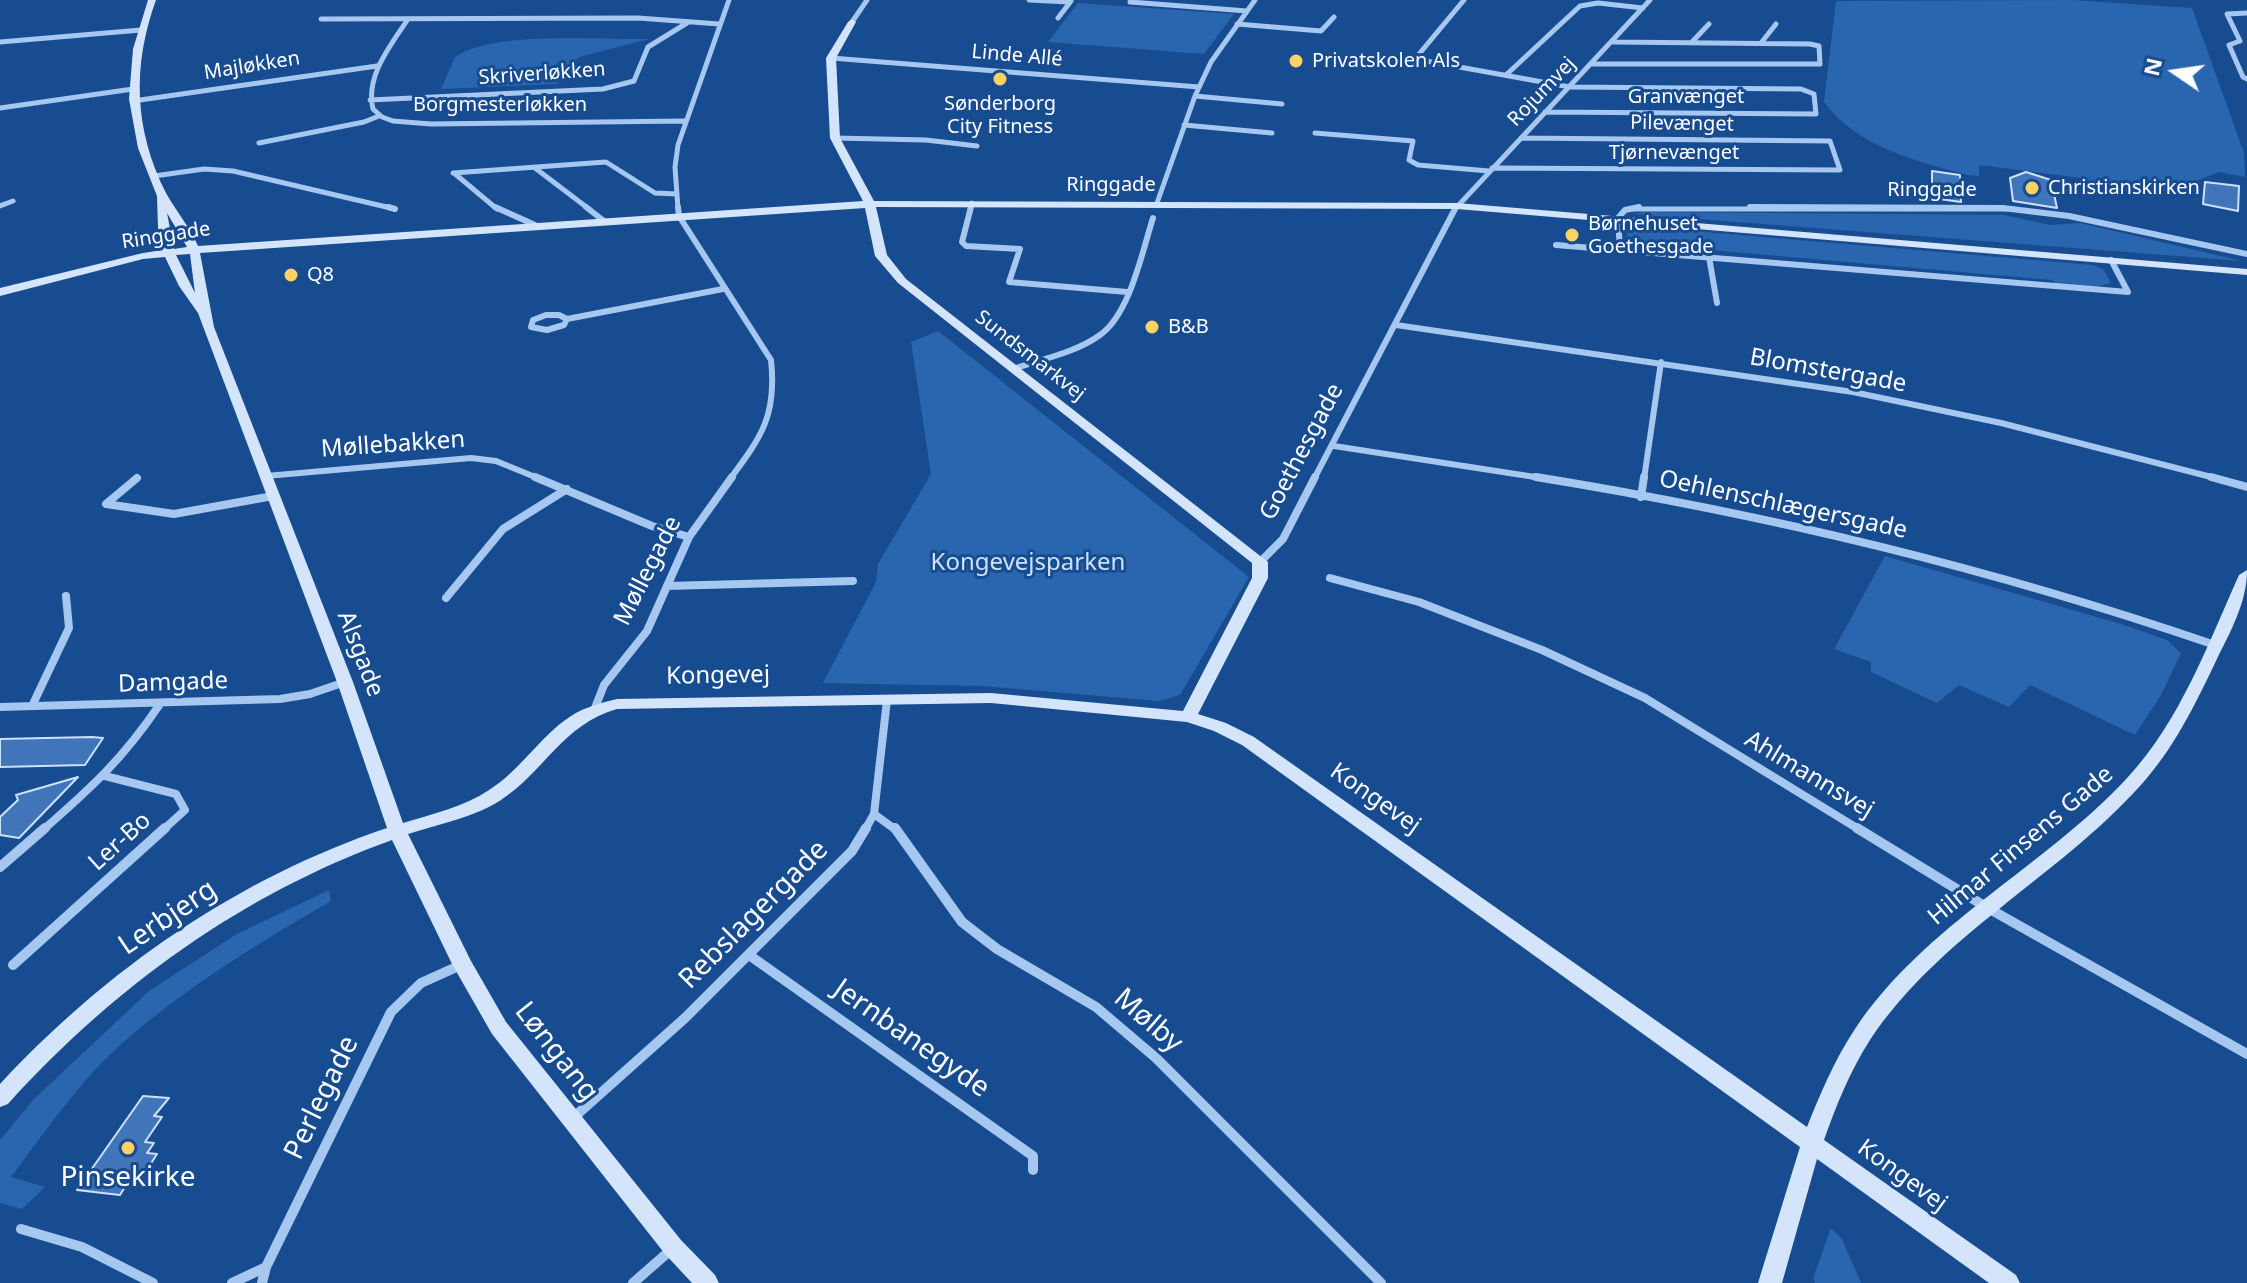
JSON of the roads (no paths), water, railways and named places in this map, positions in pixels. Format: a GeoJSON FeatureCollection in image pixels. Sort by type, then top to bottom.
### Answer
{"type":"FeatureCollection","features":[{"type":"Feature","properties":{"kind":"street","name":"Alsgade"},"geometry":{"type":"LineString","coordinates":[[152,0],[141,30],[133,89],[136,132],[162,196],[174,210],[195,253],[204,314],[345,682],[397,831]]}},
{"type":"Feature","properties":{"kind":"street","name":"Møllegade"},"geometry":{"type":"LineString","coordinates":[[397,831],[466,810],[493,796],[516,780],[566,726],[595,708],[604,685],[647,631],[689,537],[761,437],[772,410],[774,386],[771,360],[679,216],[675,167],[684,121],[729,0]]}},
{"type":"Feature","properties":{"kind":"street"},"geometry":{"type":"LineString","coordinates":[[831,58],[867,0]]}},
{"type":"Feature","properties":{"kind":"street"},"geometry":{"type":"LineString","coordinates":[[1029,0],[1070,1]]}},
{"type":"Feature","properties":{"kind":"street"},"geometry":{"type":"LineString","coordinates":[[1222,9],[1229,0]]}},
{"type":"Feature","properties":{"kind":"street"},"geometry":{"type":"LineString","coordinates":[[1157,203],[1195,96],[1211,62],[1255,0]]}},
{"type":"Feature","properties":{"kind":"street"},"geometry":{"type":"LineString","coordinates":[[1464,0],[1415,59],[1570,87]]}},
{"type":"Feature","properties":{"kind":"street","name":"Rojumvej"},"geometry":{"type":"LineString","coordinates":[[1457,206],[1650,0]]}},
{"type":"Feature","properties":{"kind":"street"},"geometry":{"type":"LineString","coordinates":[[1058,18],[1070,1]]}},
{"type":"Feature","properties":{"kind":"street"},"geometry":{"type":"LineString","coordinates":[[1130,2],[1247,11]]}},
{"type":"Feature","properties":{"kind":"street"},"geometry":{"type":"LineString","coordinates":[[1506,75],[1580,6],[1598,3],[1643,8]]}},
{"type":"Feature","properties":{"kind":"street"},"geometry":{"type":"LineString","coordinates":[[2247,13],[2227,14],[2240,41],[2229,45],[2243,77],[2247,79]]}},
{"type":"Feature","properties":{"kind":"street"},"geometry":{"type":"LineString","coordinates":[[1237,24],[1321,31],[1334,17]]}},
{"type":"Feature","properties":{"kind":"street"},"geometry":{"type":"LineString","coordinates":[[321,19],[638,18],[719,24]]}},
{"type":"Feature","properties":{"kind":"street"},"geometry":{"type":"LineString","coordinates":[[370,100],[377,66],[408,19]]}},
{"type":"Feature","properties":{"kind":"street","name":"Skriverløkken"},"geometry":{"type":"LineString","coordinates":[[370,100],[603,89],[634,81],[648,47],[687,23]]}},
{"type":"Feature","properties":{"kind":"street"},"geometry":{"type":"LineString","coordinates":[[1691,43],[1709,24]]}},
{"type":"Feature","properties":{"kind":"street"},"geometry":{"type":"LineString","coordinates":[[1761,43],[1776,24]]}},
{"type":"Feature","properties":{"kind":"street"},"geometry":{"type":"LineString","coordinates":[[0,42],[141,30]]}},
{"type":"Feature","properties":{"kind":"street"},"geometry":{"type":"LineString","coordinates":[[1592,64],[1810,66],[1820,64],[1821,56],[1819,46],[1810,44],[1613,42]]}},
{"type":"Feature","properties":{"kind":"street","name":"Linde Allé"},"geometry":{"type":"LineString","coordinates":[[831,58],[1199,87]]}},
{"type":"Feature","properties":{"kind":"street","name":"Sundsmarkvej"},"geometry":{"type":"LineString","coordinates":[[831,58],[835,138],[870,204],[881,256],[889,267],[902,281],[1260,562]]}},
{"type":"Feature","properties":{"kind":"street","name":"Majløkken"},"geometry":{"type":"LineString","coordinates":[[133,101],[377,66]]}},
{"type":"Feature","properties":{"kind":"street","name":"Granvænget"},"geometry":{"type":"LineString","coordinates":[[1545,112],[1816,114],[1814,94],[1801,89],[1570,87]]}},
{"type":"Feature","properties":{"kind":"street"},"geometry":{"type":"LineString","coordinates":[[0,108],[133,89]]}},
{"type":"Feature","properties":{"kind":"street"},"geometry":{"type":"LineString","coordinates":[[1195,96],[1282,104]]}},
{"type":"Feature","properties":{"kind":"street","name":"Borgmesterløkken"},"geometry":{"type":"LineString","coordinates":[[370,100],[372,109],[379,116],[431,124],[684,121]]}},
{"type":"Feature","properties":{"kind":"street"},"geometry":{"type":"LineString","coordinates":[[259,143],[364,122],[379,116]]}},
{"type":"Feature","properties":{"kind":"street"},"geometry":{"type":"LineString","coordinates":[[1184,125],[1272,133]]}},
{"type":"Feature","properties":{"kind":"street"},"geometry":{"type":"LineString","coordinates":[[1315,133],[1413,141],[1409,160],[1418,165],[1490,170]]}},
{"type":"Feature","properties":{"kind":"street"},"geometry":{"type":"LineString","coordinates":[[835,138],[926,140],[977,146]]}},
{"type":"Feature","properties":{"kind":"street","name":"Pilevænget"},"geometry":{"type":"LineString","coordinates":[[1521,138],[1830,141],[1832,155]]}},
{"type":"Feature","properties":{"kind":"street","name":"Tjørnevænget"},"geometry":{"type":"LineString","coordinates":[[1490,170],[1840,170],[1832,155]]}},
{"type":"Feature","properties":{"kind":"street","name":"Ringgade"},"geometry":{"type":"LineString","coordinates":[[535,225],[498,210],[453,173],[606,162],[655,193],[677,194]]}},
{"type":"Feature","properties":{"kind":"street"},"geometry":{"type":"LineString","coordinates":[[534,167],[604,221]]}},
{"type":"Feature","properties":{"kind":"street"},"geometry":{"type":"LineString","coordinates":[[154,176],[204,169],[233,171],[395,209]]}},
{"type":"Feature","properties":{"kind":"street","name":"Alsgade"},"geometry":{"type":"LineString","coordinates":[[162,196],[160,218],[170,256],[190,297],[204,314]]}},
{"type":"Feature","properties":{"kind":"street"},"geometry":{"type":"LineString","coordinates":[[0,206],[13,201]]}},
{"type":"Feature","properties":{"kind":"street"},"geometry":{"type":"LineString","coordinates":[[972,203],[962,242],[966,246],[1020,249],[1009,282],[1127,292]]}},
{"type":"Feature","properties":{"kind":"street","name":"Ringgade"},"geometry":{"type":"LineString","coordinates":[[0,292],[170,256],[311,241],[870,204],[972,203],[1457,206],[2247,272]]}},
{"type":"Feature","properties":{"kind":"street","name":"Goethesgade"},"geometry":{"type":"LineString","coordinates":[[1188,717],[1260,578],[1260,562],[1283,539],[1457,206]]}},
{"type":"Feature","properties":{"kind":"street","name":"Ringgade"},"geometry":{"type":"LineString","coordinates":[[1618,218],[1625,210],[1641,207],[2003,208],[2069,216],[2247,254]]}},
{"type":"Feature","properties":{"kind":"street"},"geometry":{"type":"LineString","coordinates":[[1013,369],[1091,340],[1109,328],[1127,292],[1153,218]]}},
{"type":"Feature","properties":{"kind":"street"},"geometry":{"type":"LineString","coordinates":[[1618,218],[1620,250]]}},
{"type":"Feature","properties":{"kind":"street"},"geometry":{"type":"LineString","coordinates":[[1556,245],[2128,292],[2111,260]]}},
{"type":"Feature","properties":{"kind":"street"},"geometry":{"type":"LineString","coordinates":[[1709,257],[1717,303]]}},
{"type":"Feature","properties":{"kind":"street"},"geometry":{"type":"LineString","coordinates":[[567,319],[564,325],[553,330],[531,327],[533,320],[544,315],[559,314],[567,319],[723,289]]}},
{"type":"Feature","properties":{"kind":"street","name":"Blomstergade"},"geometry":{"type":"LineString","coordinates":[[1396,325],[1818,386],[1946,410],[2020,426],[2247,487]]}},
{"type":"Feature","properties":{"kind":"street"},"geometry":{"type":"LineString","coordinates":[[1641,497],[1661,362]]}},
{"type":"Feature","properties":{"kind":"street","name":"Oehlenschlægersgade"},"geometry":{"type":"LineString","coordinates":[[1334,446],[1776,521],[1940,559],[2089,601],[2215,645]]}},
{"type":"Feature","properties":{"kind":"street","name":"Møllebakken"},"geometry":{"type":"LineString","coordinates":[[266,476],[471,458],[510,464],[652,526],[689,537]]}},
{"type":"Feature","properties":{"kind":"street"},"geometry":{"type":"LineString","coordinates":[[137,478],[106,504],[174,514],[273,496]]}},
{"type":"Feature","properties":{"kind":"street"},"geometry":{"type":"LineString","coordinates":[[446,598],[503,529],[567,489]]}},
{"type":"Feature","properties":{"kind":"street","name":"Hilmar Finsens Gade"},"geometry":{"type":"LineString","coordinates":[[1770,1283],[1810,1141],[1860,1038],[1915,968],[2081,831],[2135,780],[2169,733],[2247,575]]}},
{"type":"Feature","properties":{"kind":"street","name":"Ahlmannsvej"},"geometry":{"type":"LineString","coordinates":[[1330,578],[1419,602],[1542,650],[1645,698],[1986,907],[2247,1054]]}},
{"type":"Feature","properties":{"kind":"street"},"geometry":{"type":"LineString","coordinates":[[667,586],[853,581]]}},
{"type":"Feature","properties":{"kind":"street"},"geometry":{"type":"LineString","coordinates":[[32,706],[69,628],[66,596]]}},
{"type":"Feature","properties":{"kind":"street","name":"Damgade"},"geometry":{"type":"LineString","coordinates":[[0,707],[280,699],[310,694],[345,682]]}},
{"type":"Feature","properties":{"kind":"street","name":"Kongevej"},"geometry":{"type":"LineString","coordinates":[[595,708],[617,704],[991,698],[1188,717],[1220,727],[1248,741],[2008,1283]]}},
{"type":"Feature","properties":{"kind":"street","name":"Rebslagergade"},"geometry":{"type":"LineString","coordinates":[[573,1119],[685,1018],[852,851],[874,814],[887,700]]}},
{"type":"Feature","properties":{"kind":"street"},"geometry":{"type":"LineString","coordinates":[[0,867],[105,776],[132,746],[160,704]]}},
{"type":"Feature","properties":{"kind":"street","name":"Ler-Bo"},"geometry":{"type":"LineString","coordinates":[[13,965],[185,810],[176,794],[105,776]]}},
{"type":"Feature","properties":{"kind":"street","name":"Mølby"},"geometry":{"type":"LineString","coordinates":[[874,814],[895,828],[962,922],[997,949],[1096,1007],[1156,1058],[1381,1283]]}},
{"type":"Feature","properties":{"kind":"street","name":"Løngang"},"geometry":{"type":"LineString","coordinates":[[397,831],[462,964],[499,1028],[673,1247],[707,1283]]}},
{"type":"Feature","properties":{"kind":"street","name":"Lerbjerg"},"geometry":{"type":"LineString","coordinates":[[0,1098],[64,1032],[164,951],[270,886],[397,831]]}},
{"type":"Feature","properties":{"kind":"street","name":"Jernbanegyde"},"geometry":{"type":"LineString","coordinates":[[749,955],[1033,1156],[1033,1170]]}},
{"type":"Feature","properties":{"kind":"street","name":"Perlegade"},"geometry":{"type":"LineString","coordinates":[[262,1283],[266,1267],[391,1012],[421,983],[462,964]]}},
{"type":"Feature","properties":{"kind":"street"},"geometry":{"type":"LineString","coordinates":[[21,1229],[82,1247],[153,1283]]}},
{"type":"Feature","properties":{"kind":"street"},"geometry":{"type":"LineString","coordinates":[[633,1283],[673,1247]]}},
{"type":"Feature","properties":{"kind":"street"},"geometry":{"type":"LineString","coordinates":[[232,1283],[266,1267]]}},
{"type":"Feature","properties":{"kind":"place","name":"Privatskolen Als"},"geometry":{"type":"Point","coordinates":[1296,61]}},
{"type":"Feature","properties":{"kind":"place","name":"Sønderborg City Fitness"},"geometry":{"type":"Point","coordinates":[1000,79]}},
{"type":"Feature","properties":{"kind":"place","name":"Christianskirken"},"geometry":{"type":"Point","coordinates":[2032,188]}},
{"type":"Feature","properties":{"kind":"place","name":"Børnehuset Goethesgade"},"geometry":{"type":"Point","coordinates":[1572,235]}},
{"type":"Feature","properties":{"kind":"place","name":"Q8"},"geometry":{"type":"Point","coordinates":[291,275]}},
{"type":"Feature","properties":{"kind":"place","name":"B&B"},"geometry":{"type":"Point","coordinates":[1152,327]}},
{"type":"Feature","properties":{"kind":"place","name":"Pinsekirke"},"geometry":{"type":"Point","coordinates":[128,1148]}},
{"type":"Feature","properties":{"kind":"park label","name":"Kongevejsparken"},"geometry":{"type":"Point","coordinates":[1028,563]}}]}
